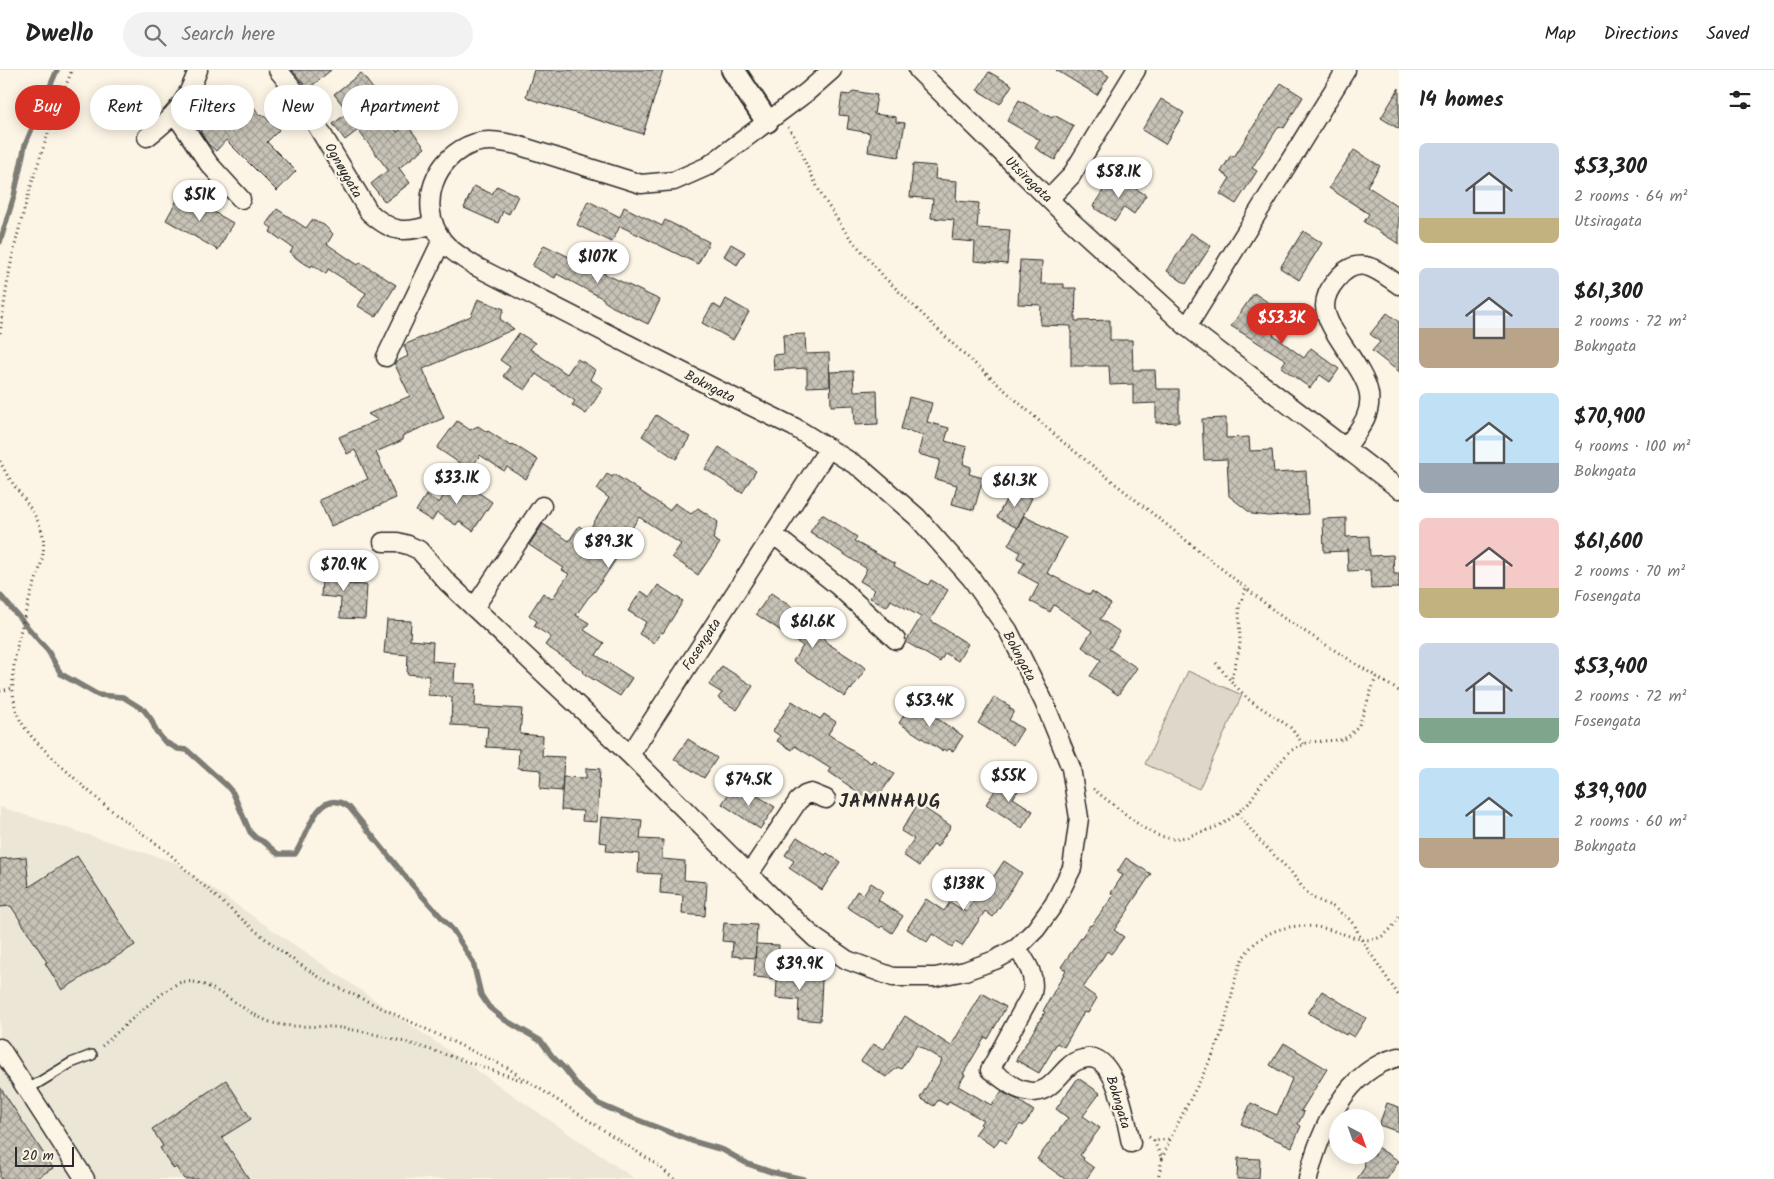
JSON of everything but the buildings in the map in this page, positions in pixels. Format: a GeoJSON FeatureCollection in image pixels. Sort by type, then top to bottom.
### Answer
{"type":"FeatureCollection","features":[{"type":"Feature","properties":{"kind":"street"},"geometry":{"type":"LineString","coordinates":[[191,85],[198,70]]}},
{"type":"Feature","properties":{"kind":"street","name":"Ognøygata"},"geometry":{"type":"LineString","coordinates":[[278,70],[299,96],[369,212],[383,224],[399,230],[416,230],[434,224]]}},
{"type":"Feature","properties":{"kind":"street"},"geometry":{"type":"LineString","coordinates":[[733,70],[773,117],[807,92],[832,70]]}},
{"type":"Feature","properties":{"kind":"street","name":"Utsiragata"},"geometry":{"type":"LineString","coordinates":[[918,70],[1049,199],[1187,327],[1399,489]]}},
{"type":"Feature","properties":{"kind":"street"},"geometry":{"type":"LineString","coordinates":[[1049,199],[1071,176],[1136,70]]}},
{"type":"Feature","properties":{"kind":"street"},"geometry":{"type":"LineString","coordinates":[[1187,327],[1346,70]]}},
{"type":"Feature","properties":{"kind":"street"},"geometry":{"type":"LineString","coordinates":[[147,137],[171,117]]}},
{"type":"Feature","properties":{"kind":"street","name":"Bokngata"},"geometry":{"type":"LineString","coordinates":[[383,542],[408,544],[419,550],[447,582],[630,755],[815,938],[848,960],[893,977],[935,977],[965,971],[995,960],[1017,948],[1036,929],[1054,904],[1072,868],[1079,818],[1071,768],[1044,702],[1008,630],[971,578],[916,517],[862,470],[829,448],[794,426],[714,388],[475,266],[456,254],[442,240],[434,224],[430,206],[432,186],[441,168],[456,153],[475,143],[497,140],[641,184],[674,181],[708,166],[773,117]]}},
{"type":"Feature","properties":{"kind":"street"},"geometry":{"type":"LineString","coordinates":[[186,130],[209,164],[241,199]]}},
{"type":"Feature","properties":{"kind":"street"},"geometry":{"type":"LineString","coordinates":[[386,357],[442,240]]}},
{"type":"Feature","properties":{"kind":"street"},"geometry":{"type":"LineString","coordinates":[[1346,448],[1367,418],[1370,406],[1369,392],[1364,379],[1329,320],[1325,308],[1326,297],[1342,273],[1352,266],[1364,265],[1374,268],[1399,285]]}},
{"type":"Feature","properties":{"kind":"street","name":"Fosengata"},"geometry":{"type":"LineString","coordinates":[[630,755],[829,448]]}},
{"type":"Feature","properties":{"kind":"street"},"geometry":{"type":"LineString","coordinates":[[474,608],[542,506]]}},
{"type":"Feature","properties":{"kind":"street"},"geometry":{"type":"LineString","coordinates":[[773,534],[838,586],[896,640]]}},
{"type":"Feature","properties":{"kind":"street"},"geometry":{"type":"LineString","coordinates":[[749,874],[798,800],[812,793],[826,799]]}},
{"type":"Feature","properties":{"kind":"street","name":"Bokngata"},"geometry":{"type":"LineString","coordinates":[[1017,948],[1028,964],[1032,974],[1034,983],[1032,993],[990,1070],[1017,1088],[1026,1092],[1036,1092],[1046,1089],[1055,1083],[1068,1067],[1077,1061],[1094,1058],[1101,1062],[1112,1075],[1131,1143]]}},
{"type":"Feature","properties":{"kind":"street"},"geometry":{"type":"LineString","coordinates":[[0,1048],[85,1179]]}},
{"type":"Feature","properties":{"kind":"street"},"geometry":{"type":"LineString","coordinates":[[1308,1179],[1311,1165],[1327,1125],[1349,1089],[1371,1069],[1399,1057]]}},
{"type":"Feature","properties":{"kind":"lane"},"geometry":{"type":"LineString","coordinates":[[28,1089],[71,1063],[92,1055]]}},
{"type":"Feature","properties":{"kind":"path"},"geometry":{"type":"LineString","coordinates":[[0,333],[12,256],[25,208],[47,136],[72,70]]}},
{"type":"Feature","properties":{"kind":"path"},"geometry":{"type":"LineString","coordinates":[[773,117],[795,137],[822,196],[847,234],[885,278],[954,345],[1063,442],[1282,618],[1399,691]]}},
{"type":"Feature","properties":{"kind":"path"},"geometry":{"type":"LineString","coordinates":[[0,461],[40,530],[44,548],[16,656],[13,688],[16,707],[29,735],[81,785],[168,853],[274,946],[304,969],[331,984],[506,1067],[656,1164],[674,1179]]}},
{"type":"Feature","properties":{"kind":"path"},"geometry":{"type":"LineString","coordinates":[[1231,681],[1240,646],[1238,607],[1246,589]]}},
{"type":"Feature","properties":{"kind":"path"},"geometry":{"type":"LineString","coordinates":[[1216,663],[1248,699],[1290,727],[1303,744]]}},
{"type":"Feature","properties":{"kind":"path"},"geometry":{"type":"LineString","coordinates":[[1073,783],[1093,789],[1142,827],[1156,835],[1167,838],[1186,837],[1203,833],[1226,822],[1238,813],[1248,804],[1282,759],[1303,744],[1348,737],[1359,725],[1376,676]]}},
{"type":"Feature","properties":{"kind":"path"},"geometry":{"type":"LineString","coordinates":[[0,691],[13,688]]}},
{"type":"Feature","properties":{"kind":"path"},"geometry":{"type":"LineString","coordinates":[[1238,813],[1258,839],[1291,872],[1305,892],[1349,919],[1399,996]]}},
{"type":"Feature","properties":{"kind":"path"},"geometry":{"type":"LineString","coordinates":[[1158,1179],[1162,1159],[1170,1139],[1219,1041],[1237,970],[1242,958],[1252,945],[1274,932],[1296,925],[1327,928],[1361,939],[1374,940],[1390,930],[1399,917]]}},
{"type":"Feature","properties":{"kind":"path"},"geometry":{"type":"LineString","coordinates":[[92,1055],[164,992],[179,983],[192,982],[204,984],[256,1016],[277,1024],[340,1028],[378,1035],[529,1083]]}},
{"type":"Feature","properties":{"kind":"path"},"geometry":{"type":"LineString","coordinates":[[1154,1141],[1162,1159]]}},
{"type":"Feature","properties":{"kind":"shaded area"},"geometry":{"type":"Polygon","coordinates":[[[1188,671],[1242,695],[1199,789],[1145,764],[1188,671]]]}},
{"type":"Feature","properties":{"kind":"shaded area"},"geometry":{"type":"Polygon","coordinates":[[[0,807],[174,862],[635,1179],[0,1179],[0,807]]]}},
{"type":"Feature","properties":{"kind":"waterway"},"geometry":{"type":"LineString","coordinates":[[0,242],[14,196],[25,145],[57,70]]}},
{"type":"Feature","properties":{"kind":"waterway"},"geometry":{"type":"LineString","coordinates":[[0,595],[48,651],[61,674],[98,695],[123,697],[144,710],[165,742],[178,749],[187,750],[226,785],[233,793],[250,832],[278,854],[295,854],[312,820],[323,805],[330,802],[338,802],[349,807],[414,887],[453,930],[473,962],[481,995],[489,1007],[505,1020],[541,1041],[579,1087],[599,1104],[692,1141],[723,1150],[748,1164],[771,1172],[803,1179]]}},
{"type":"Feature","properties":{"kind":"district","name":"JAMNHAUG"},"geometry":{"type":"Point","coordinates":[890,800]}}]}
